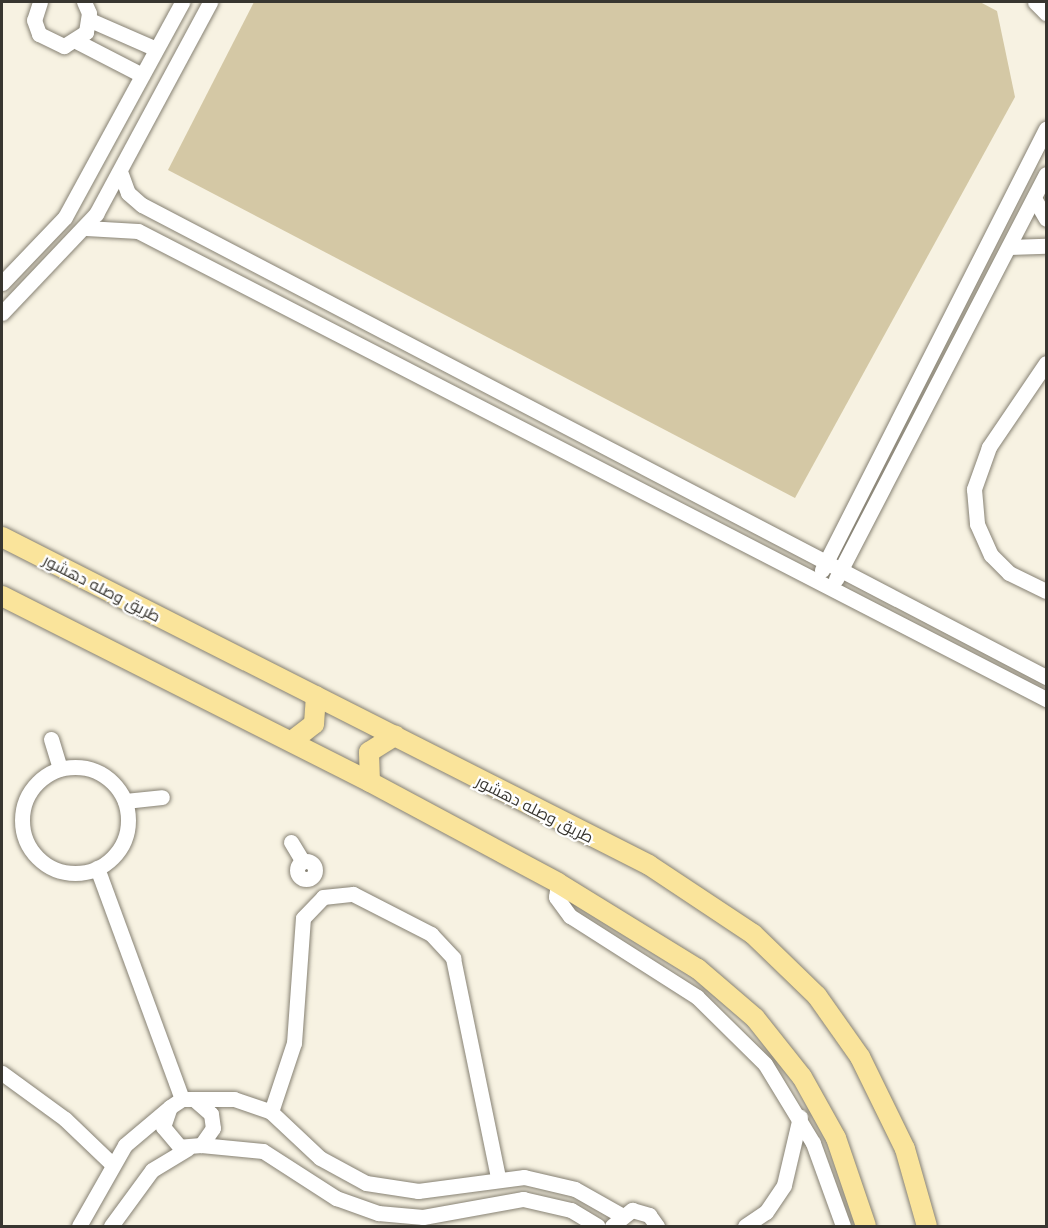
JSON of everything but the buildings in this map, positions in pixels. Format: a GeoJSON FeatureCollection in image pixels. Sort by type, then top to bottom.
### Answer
{"type":"FeatureCollection","features":[{"type":"Feature","properties":{"kind":"main road","name":"طريق وصله دهشور"},"geometry":{"type":"LineString","coordinates":[[2,537],[649,865],[786,962],[860,1057],[905,1149],[927,1227]]}},
{"type":"Feature","properties":{"kind":"main road"},"geometry":{"type":"LineString","coordinates":[[2,596],[370,782],[558,883],[698,969],[754,1018],[822,1109],[852,1178],[866,1227]]}},
{"type":"Feature","properties":{"kind":"main road"},"geometry":{"type":"LineString","coordinates":[[292,741],[314,724],[316,696]]}},
{"type":"Feature","properties":{"kind":"main road"},"geometry":{"type":"LineString","coordinates":[[370,782],[369,752],[394,736]]}},
{"type":"Feature","properties":{"kind":"street"},"geometry":{"type":"LineString","coordinates":[[78,42],[90,20],[84,2]]}},
{"type":"Feature","properties":{"kind":"street"},"geometry":{"type":"LineString","coordinates":[[2,283],[73,203],[182,2]]}},
{"type":"Feature","properties":{"kind":"street"},"geometry":{"type":"LineString","coordinates":[[2,313],[86,228],[96,214],[121,174],[210,2]]}},
{"type":"Feature","properties":{"kind":"street"},"geometry":{"type":"LineString","coordinates":[[1035,2],[1047,13]]}},
{"type":"Feature","properties":{"kind":"street"},"geometry":{"type":"LineString","coordinates":[[35,3],[34,20],[44,40],[64,46],[78,42],[142,75]]}},
{"type":"Feature","properties":{"kind":"street"},"geometry":{"type":"LineString","coordinates":[[90,20],[156,49]]}},
{"type":"Feature","properties":{"kind":"street"},"geometry":{"type":"LineString","coordinates":[[116,62],[129,37]]}},
{"type":"Feature","properties":{"kind":"street"},"geometry":{"type":"LineString","coordinates":[[816,581],[1047,129]]}},
{"type":"Feature","properties":{"kind":"street"},"geometry":{"type":"LineString","coordinates":[[121,174],[128,193],[142,205],[1047,678]]}},
{"type":"Feature","properties":{"kind":"street"},"geometry":{"type":"LineString","coordinates":[[831,588],[1047,174]]}},
{"type":"Feature","properties":{"kind":"street"},"geometry":{"type":"LineString","coordinates":[[1034,198],[1047,219]]}},
{"type":"Feature","properties":{"kind":"street"},"geometry":{"type":"LineString","coordinates":[[73,203],[96,214]]}},
{"type":"Feature","properties":{"kind":"street"},"geometry":{"type":"LineString","coordinates":[[86,228],[138,231],[1047,699]]}},
{"type":"Feature","properties":{"kind":"street"},"geometry":{"type":"LineString","coordinates":[[1010,247],[1047,246]]}},
{"type":"Feature","properties":{"kind":"street"},"geometry":{"type":"LineString","coordinates":[[1047,363],[989,447],[974,489],[977,524],[991,555],[1026,584],[1047,591]]}},
{"type":"Feature","properties":{"kind":"street"},"geometry":{"type":"LineString","coordinates":[[51,739],[60,769]]}},
{"type":"Feature","properties":{"kind":"street"},"geometry":{"type":"LineString","coordinates":[[60,769],[98,772],[125,801],[124,841],[97,868],[67,873],[53,868],[26,842],[24,804],[38,783],[60,769]]}},
{"type":"Feature","properties":{"kind":"street"},"geometry":{"type":"LineString","coordinates":[[125,801],[162,797]]}},
{"type":"Feature","properties":{"kind":"street"},"geometry":{"type":"LineString","coordinates":[[291,842],[303,862],[314,866],[312,877],[324,897]]}},
{"type":"Feature","properties":{"kind":"street"},"geometry":{"type":"LineString","coordinates":[[97,868],[182,1102],[213,1121],[194,1147],[152,1170],[111,1227]]}},
{"type":"Feature","properties":{"kind":"street"},"geometry":{"type":"LineString","coordinates":[[558,883],[556,897],[570,916],[672,978],[722,1018],[765,1064],[800,1117],[843,1227]]}},
{"type":"Feature","properties":{"kind":"street"},"geometry":{"type":"LineString","coordinates":[[271,1112],[294,1043],[299,933],[303,918],[324,897],[360,896],[431,934],[447,948],[457,968],[498,1177]]}},
{"type":"Feature","properties":{"kind":"street"},"geometry":{"type":"LineString","coordinates":[[2,1073],[65,1119],[113,1165]]}},
{"type":"Feature","properties":{"kind":"street"},"geometry":{"type":"LineString","coordinates":[[80,1227],[113,1165],[138,1130],[182,1102],[234,1099],[271,1112],[320,1158],[366,1183],[418,1191],[498,1177],[575,1189],[617,1221],[639,1210],[658,1226]]}},
{"type":"Feature","properties":{"kind":"street"},"geometry":{"type":"LineString","coordinates":[[182,1102],[165,1133],[194,1147],[263,1151],[336,1198],[378,1214],[423,1217],[523,1199],[570,1210],[598,1227]]}},
{"type":"Feature","properties":{"kind":"street"},"geometry":{"type":"LineString","coordinates":[[745,1227],[768,1220],[790,1170],[800,1117]]}},
{"type":"Feature","properties":{"kind":"shaded area"},"geometry":{"type":"Polygon","coordinates":[[[254,2],[980,2],[997,11],[1015,97],[795,498],[168,170],[254,2]]]}}]}
